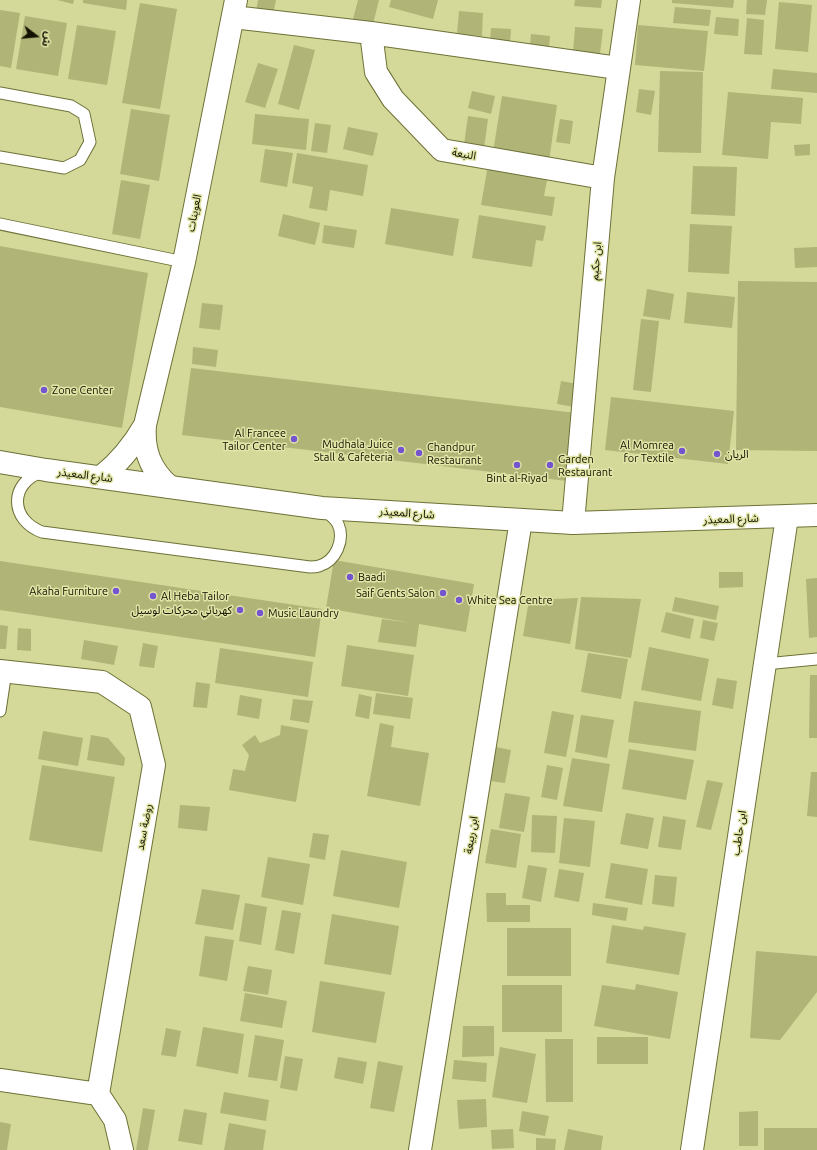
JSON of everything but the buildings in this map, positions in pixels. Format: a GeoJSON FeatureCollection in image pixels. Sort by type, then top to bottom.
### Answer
{"type":"FeatureCollection","features":[{"type":"Feature","properties":{"kind":"street","name":"ابن حكيم"},"geometry":{"type":"LineString","coordinates":[[573,523],[603,178],[629,0]]}},
{"type":"Feature","properties":{"kind":"street"},"geometry":{"type":"LineString","coordinates":[[234,8],[371,33],[618,68]]}},
{"type":"Feature","properties":{"kind":"street","name":"العوينات"},"geometry":{"type":"LineString","coordinates":[[170,487],[162,480],[150,462],[144,438],[145,425],[184,262],[234,8]]}},
{"type":"Feature","properties":{"kind":"street","name":"النبعة"},"geometry":{"type":"LineString","coordinates":[[371,33],[376,72],[393,99],[442,150],[603,178]]}},
{"type":"Feature","properties":{"kind":"street","name":"العوينات"},"geometry":{"type":"LineString","coordinates":[[101,477],[122,458],[134,443],[145,425]]}},
{"type":"Feature","properties":{"kind":"street","name":"شارع المعيذر"},"geometry":{"type":"LineString","coordinates":[[0,462],[46,470],[322,508],[573,523],[817,515]]}},
{"type":"Feature","properties":{"kind":"street","name":"ابن حاطب"},"geometry":{"type":"LineString","coordinates":[[692,1150],[787,517]]}},
{"type":"Feature","properties":{"kind":"street","name":"ابن ربيعة"},"geometry":{"type":"LineString","coordinates":[[420,1150],[521,520]]}},
{"type":"Feature","properties":{"kind":"street","name":"روضة سعد"},"geometry":{"type":"LineString","coordinates":[[3,671],[102,682],[140,707],[154,765],[98,1094]]}},
{"type":"Feature","properties":{"kind":"street"},"geometry":{"type":"LineString","coordinates":[[0,1080],[98,1094],[115,1120],[122,1150]]}},
{"type":"Feature","properties":{"kind":"lane"},"geometry":{"type":"LineString","coordinates":[[0,93],[71,106],[84,114],[90,142],[80,160],[64,168],[0,157]]}},
{"type":"Feature","properties":{"kind":"lane"},"geometry":{"type":"LineString","coordinates":[[0,224],[184,262]]}},
{"type":"Feature","properties":{"kind":"lane"},"geometry":{"type":"LineString","coordinates":[[46,470],[33,475],[25,481],[19,490],[17,501],[19,512],[24,521],[32,528],[42,532],[310,567],[320,566],[329,561],[336,554],[340,544],[338,524],[322,508]]}},
{"type":"Feature","properties":{"kind":"lane"},"geometry":{"type":"LineString","coordinates":[[765,664],[817,659]]}},
{"type":"Feature","properties":{"kind":"lane"},"geometry":{"type":"LineString","coordinates":[[0,711],[3,671]]}},
{"type":"Feature","properties":{"kind":"place","name":"Zone Center"},"geometry":{"type":"Point","coordinates":[44,390]}},
{"type":"Feature","properties":{"kind":"place","name":"Al Francee Tailor Center"},"geometry":{"type":"Point","coordinates":[294,439]}},
{"type":"Feature","properties":{"kind":"place","name":"Mudhala Juice Stall & Cafeteria"},"geometry":{"type":"Point","coordinates":[401,450]}},
{"type":"Feature","properties":{"kind":"place","name":"Al Momrea for Textile"},"geometry":{"type":"Point","coordinates":[682,451]}},
{"type":"Feature","properties":{"kind":"place","name":"Chandpur Restaurant"},"geometry":{"type":"Point","coordinates":[419,453]}},
{"type":"Feature","properties":{"kind":"place","name":"الريان"},"geometry":{"type":"Point","coordinates":[717,454]}},
{"type":"Feature","properties":{"kind":"place","name":"Bint al-Riyad"},"geometry":{"type":"Point","coordinates":[517,465]}},
{"type":"Feature","properties":{"kind":"place","name":"Garden Restaurant"},"geometry":{"type":"Point","coordinates":[550,465]}},
{"type":"Feature","properties":{"kind":"place","name":"Baadi"},"geometry":{"type":"Point","coordinates":[350,577]}},
{"type":"Feature","properties":{"kind":"place","name":"Akaha Furniture"},"geometry":{"type":"Point","coordinates":[116,591]}},
{"type":"Feature","properties":{"kind":"place","name":"Saif Gents Salon"},"geometry":{"type":"Point","coordinates":[443,593]}},
{"type":"Feature","properties":{"kind":"place","name":"Al Heba Tailor"},"geometry":{"type":"Point","coordinates":[153,596]}},
{"type":"Feature","properties":{"kind":"place","name":"White Sea Centre"},"geometry":{"type":"Point","coordinates":[459,600]}},
{"type":"Feature","properties":{"kind":"place","name":"كهربائي محركات لوسيل"},"geometry":{"type":"Point","coordinates":[240,610]}},
{"type":"Feature","properties":{"kind":"place","name":"Music Laundry"},"geometry":{"type":"Point","coordinates":[260,613]}}]}
